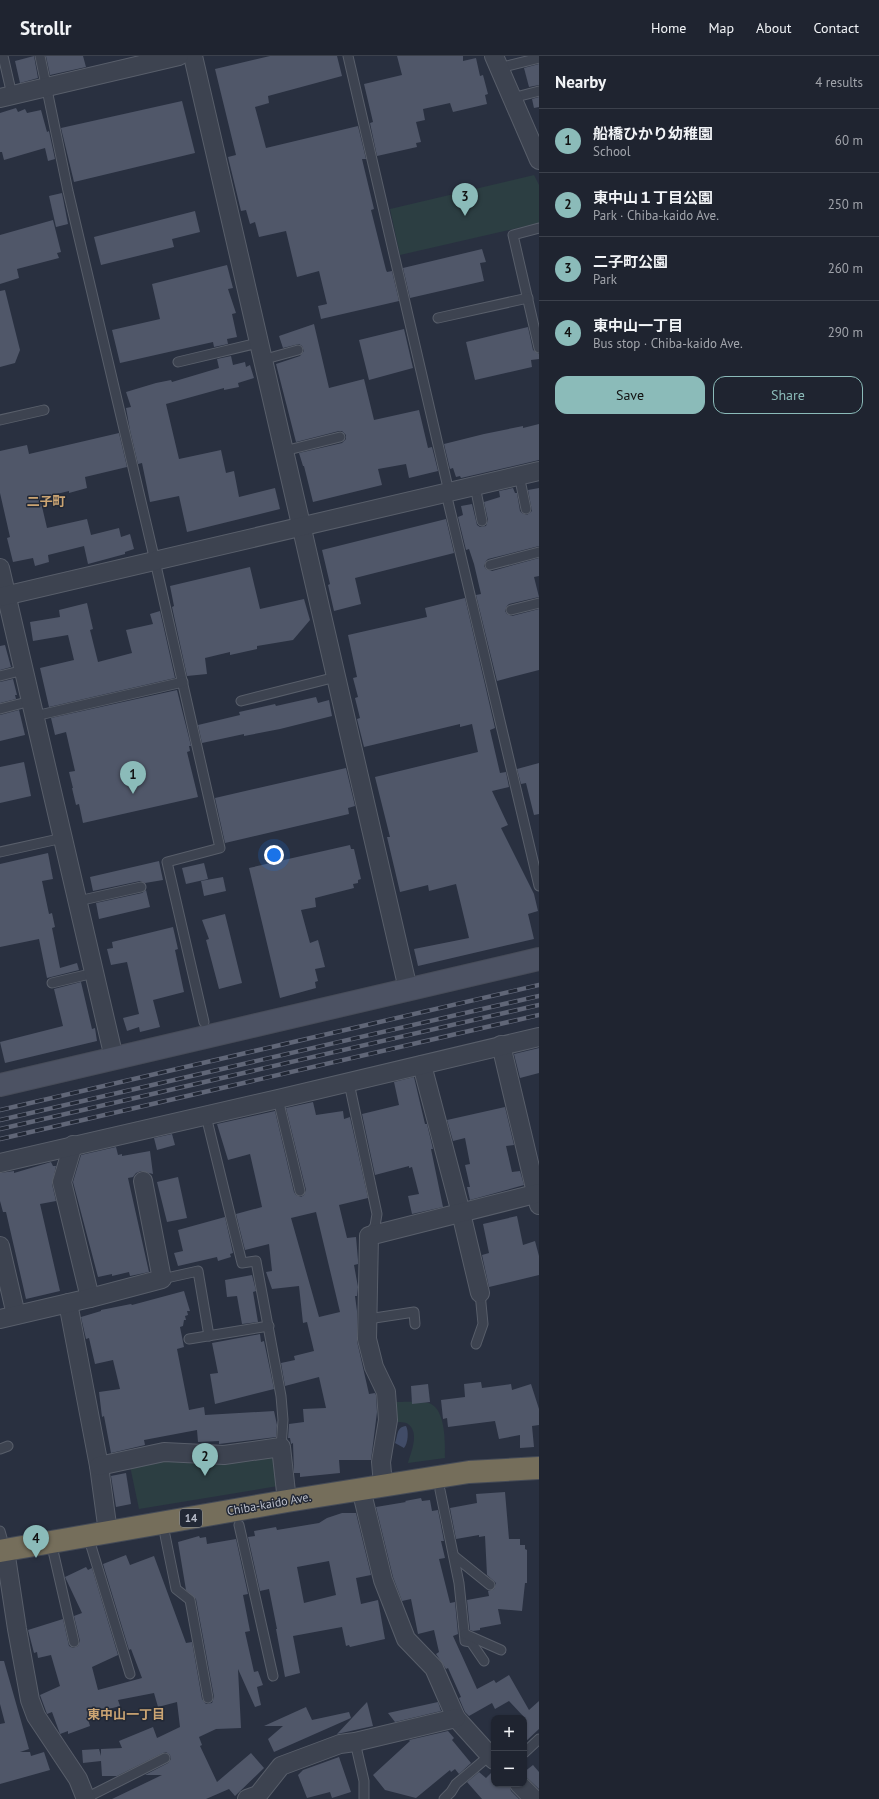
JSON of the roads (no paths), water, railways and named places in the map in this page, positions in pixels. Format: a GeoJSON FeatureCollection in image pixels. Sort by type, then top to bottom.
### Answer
{"type":"FeatureCollection","features":[{"type":"Feature","properties":{"kind":"highway","name":"Chiba-kaido Ave."},"geometry":{"type":"LineString","coordinates":[[2,1543],[51,1542],[383,1485],[469,1472],[539,1468]]}},
{"type":"Feature","properties":{"kind":"street"},"geometry":{"type":"LineString","coordinates":[[6,97],[47,86],[179,56]]}},
{"type":"Feature","properties":{"kind":"street"},"geometry":{"type":"LineString","coordinates":[[193,56],[408,989]]}},
{"type":"Feature","properties":{"kind":"street"},"geometry":{"type":"LineString","coordinates":[[497,62],[512,98],[537,150]]}},
{"type":"Feature","properties":{"kind":"street"},"geometry":{"type":"LineString","coordinates":[[3,596],[539,471]]}},
{"type":"Feature","properties":{"kind":"street"},"geometry":{"type":"LineString","coordinates":[[0,568],[3,596],[24,670],[114,1058]]}},
{"type":"Feature","properties":{"kind":"street"},"geometry":{"type":"LineString","coordinates":[[0,1085],[539,959]]}},
{"type":"Feature","properties":{"kind":"street"},"geometry":{"type":"LineString","coordinates":[[0,1163],[539,1037]]}},
{"type":"Feature","properties":{"kind":"street"},"geometry":{"type":"LineString","coordinates":[[383,1485],[381,1462],[388,1420],[386,1392],[374,1367],[367,1339],[368,1236],[461,1213],[538,1198],[501,1046]]}},
{"type":"Feature","properties":{"kind":"street"},"geometry":{"type":"LineString","coordinates":[[422,1065],[461,1213],[480,1293]]}},
{"type":"Feature","properties":{"kind":"street"},"geometry":{"type":"LineString","coordinates":[[73,1145],[62,1182],[90,1298]]}},
{"type":"Feature","properties":{"kind":"street"},"geometry":{"type":"LineString","coordinates":[[0,1246],[8,1317],[68,1304],[162,1279],[143,1182]]}},
{"type":"Feature","properties":{"kind":"street"},"geometry":{"type":"LineString","coordinates":[[68,1304],[99,1466],[98,1534]]}},
{"type":"Feature","properties":{"kind":"street"},"geometry":{"type":"LineString","coordinates":[[99,1466],[164,1452],[224,1455],[280,1447],[287,1501]]}},
{"type":"Feature","properties":{"kind":"street"},"geometry":{"type":"LineString","coordinates":[[361,1489],[383,1580],[406,1639],[434,1668],[456,1718],[491,1758]]}},
{"type":"Feature","properties":{"kind":"street"},"geometry":{"type":"LineString","coordinates":[[2,1543],[30,1700],[36,1716],[78,1778],[86,1799]]}},
{"type":"Feature","properties":{"kind":"street"},"geometry":{"type":"LineString","coordinates":[[256,1798],[281,1766],[340,1744],[355,1742],[456,1718]]}},
{"type":"Feature","properties":{"kind":"street"},"geometry":{"type":"LineString","coordinates":[[523,1787],[534,1799]]}},
{"type":"Feature","properties":{"kind":"lane"},"geometry":{"type":"LineString","coordinates":[[3,56],[6,97]]}},
{"type":"Feature","properties":{"kind":"lane"},"geometry":{"type":"LineString","coordinates":[[40,56],[68,191],[183,682],[220,848],[167,862],[204,1022]]}},
{"type":"Feature","properties":{"kind":"lane"},"geometry":{"type":"LineString","coordinates":[[348,56],[539,886]]}},
{"type":"Feature","properties":{"kind":"lane"},"geometry":{"type":"LineString","coordinates":[[497,62],[539,58]]}},
{"type":"Feature","properties":{"kind":"lane"},"geometry":{"type":"LineString","coordinates":[[512,98],[539,91]]}},
{"type":"Feature","properties":{"kind":"lane"},"geometry":{"type":"LineString","coordinates":[[539,228],[513,235],[539,348]]}},
{"type":"Feature","properties":{"kind":"lane"},"geometry":{"type":"LineString","coordinates":[[438,318],[528,298]]}},
{"type":"Feature","properties":{"kind":"lane"},"geometry":{"type":"LineString","coordinates":[[178,362],[258,343]]}},
{"type":"Feature","properties":{"kind":"lane"},"geometry":{"type":"LineString","coordinates":[[262,360],[298,350]]}},
{"type":"Feature","properties":{"kind":"lane"},"geometry":{"type":"LineString","coordinates":[[0,420],[44,410]]}},
{"type":"Feature","properties":{"kind":"lane"},"geometry":{"type":"LineString","coordinates":[[284,451],[340,437]]}},
{"type":"Feature","properties":{"kind":"lane"},"geometry":{"type":"LineString","coordinates":[[519,475],[526,509]]}},
{"type":"Feature","properties":{"kind":"lane"},"geometry":{"type":"LineString","coordinates":[[475,486],[482,520]]}},
{"type":"Feature","properties":{"kind":"lane"},"geometry":{"type":"LineString","coordinates":[[490,565],[539,552]]}},
{"type":"Feature","properties":{"kind":"lane"},"geometry":{"type":"LineString","coordinates":[[510,610],[539,603]]}},
{"type":"Feature","properties":{"kind":"lane"},"geometry":{"type":"LineString","coordinates":[[0,676],[24,670]]}},
{"type":"Feature","properties":{"kind":"lane"},"geometry":{"type":"LineString","coordinates":[[241,701],[336,677]]}},
{"type":"Feature","properties":{"kind":"lane"},"geometry":{"type":"LineString","coordinates":[[0,708],[33,708],[183,682]]}},
{"type":"Feature","properties":{"kind":"lane"},"geometry":{"type":"LineString","coordinates":[[0,852],[63,838]]}},
{"type":"Feature","properties":{"kind":"lane"},"geometry":{"type":"LineString","coordinates":[[78,901],[141,887]]}},
{"type":"Feature","properties":{"kind":"lane"},"geometry":{"type":"LineString","coordinates":[[52,983],[94,973]]}},
{"type":"Feature","properties":{"kind":"lane"},"geometry":{"type":"LineString","coordinates":[[349,1082],[377,1214],[375,1226],[368,1236]]}},
{"type":"Feature","properties":{"kind":"lane"},"geometry":{"type":"LineString","coordinates":[[278,1099],[300,1191]]}},
{"type":"Feature","properties":{"kind":"lane"},"geometry":{"type":"LineString","coordinates":[[206,1116],[242,1263],[256,1261],[281,1396],[283,1420],[280,1447]]}},
{"type":"Feature","properties":{"kind":"lane"},"geometry":{"type":"LineString","coordinates":[[162,1279],[198,1271],[209,1336]]}},
{"type":"Feature","properties":{"kind":"lane"},"geometry":{"type":"LineString","coordinates":[[476,1344],[483,1324],[480,1293]]}},
{"type":"Feature","properties":{"kind":"lane"},"geometry":{"type":"LineString","coordinates":[[368,1318],[414,1312],[415,1324]]}},
{"type":"Feature","properties":{"kind":"lane"},"geometry":{"type":"LineString","coordinates":[[189,1339],[269,1326]]}},
{"type":"Feature","properties":{"kind":"lane"},"geometry":{"type":"LineString","coordinates":[[440,1490],[459,1583],[465,1641],[471,1642],[484,1661]]}},
{"type":"Feature","properties":{"kind":"lane"},"geometry":{"type":"LineString","coordinates":[[239,1525],[273,1676]]}},
{"type":"Feature","properties":{"kind":"lane"},"geometry":{"type":"LineString","coordinates":[[98,1534],[130,1674]]}},
{"type":"Feature","properties":{"kind":"lane"},"geometry":{"type":"LineString","coordinates":[[165,1535],[176,1589],[190,1600],[208,1698]]}},
{"type":"Feature","properties":{"kind":"lane"},"geometry":{"type":"LineString","coordinates":[[51,1542],[74,1642]]}},
{"type":"Feature","properties":{"kind":"lane"},"geometry":{"type":"LineString","coordinates":[[454,1556],[490,1585]]}},
{"type":"Feature","properties":{"kind":"lane"},"geometry":{"type":"LineString","coordinates":[[464,1633],[501,1650]]}},
{"type":"Feature","properties":{"kind":"lane"},"geometry":{"type":"LineString","coordinates":[[526,1751],[539,1739]]}},
{"type":"Feature","properties":{"kind":"lane"},"geometry":{"type":"LineString","coordinates":[[355,1742],[364,1781],[364,1799]]}},
{"type":"Feature","properties":{"kind":"lane"},"geometry":{"type":"LineString","coordinates":[[86,1799],[165,1758]]}},
{"type":"Feature","properties":{"kind":"lane"},"geometry":{"type":"LineString","coordinates":[[444,1799],[452,1792],[456,1784],[491,1758]]}},
{"type":"Feature","properties":{"kind":"water"},"geometry":{"type":"Polygon","coordinates":[[[406,1426],[408,1437],[404,1448],[395,1443],[400,1428],[406,1426]]]}},
{"type":"Feature","properties":{"kind":"railway"},"geometry":{"type":"LineString","coordinates":[[0,1110],[539,985]]}},
{"type":"Feature","properties":{"kind":"railway"},"geometry":{"type":"LineString","coordinates":[[0,1120],[539,996]]}},
{"type":"Feature","properties":{"kind":"railway"},"geometry":{"type":"LineString","coordinates":[[0,1129],[539,1005]]}},
{"type":"Feature","properties":{"kind":"railway"},"geometry":{"type":"LineString","coordinates":[[0,1139],[539,1015]]}},
{"type":"Feature","properties":{"kind":"place","name":"二子町公園"},"geometry":{"type":"Point","coordinates":[465,216]}},
{"type":"Feature","properties":{"kind":"place","name":"船橋ひかり幼稚園"},"geometry":{"type":"Point","coordinates":[133,794]}},
{"type":"Feature","properties":{"kind":"place","name":"東中山１丁目公園"},"geometry":{"type":"Point","coordinates":[205,1476]}},
{"type":"Feature","properties":{"kind":"place","name":"東中山一丁目"},"geometry":{"type":"Point","coordinates":[36,1558]}},
{"type":"Feature","properties":{"kind":"district","name":"二子町"},"geometry":{"type":"Point","coordinates":[46,501]}},
{"type":"Feature","properties":{"kind":"district","name":"東中山一丁目"},"geometry":{"type":"Point","coordinates":[126,1714]}}]}
